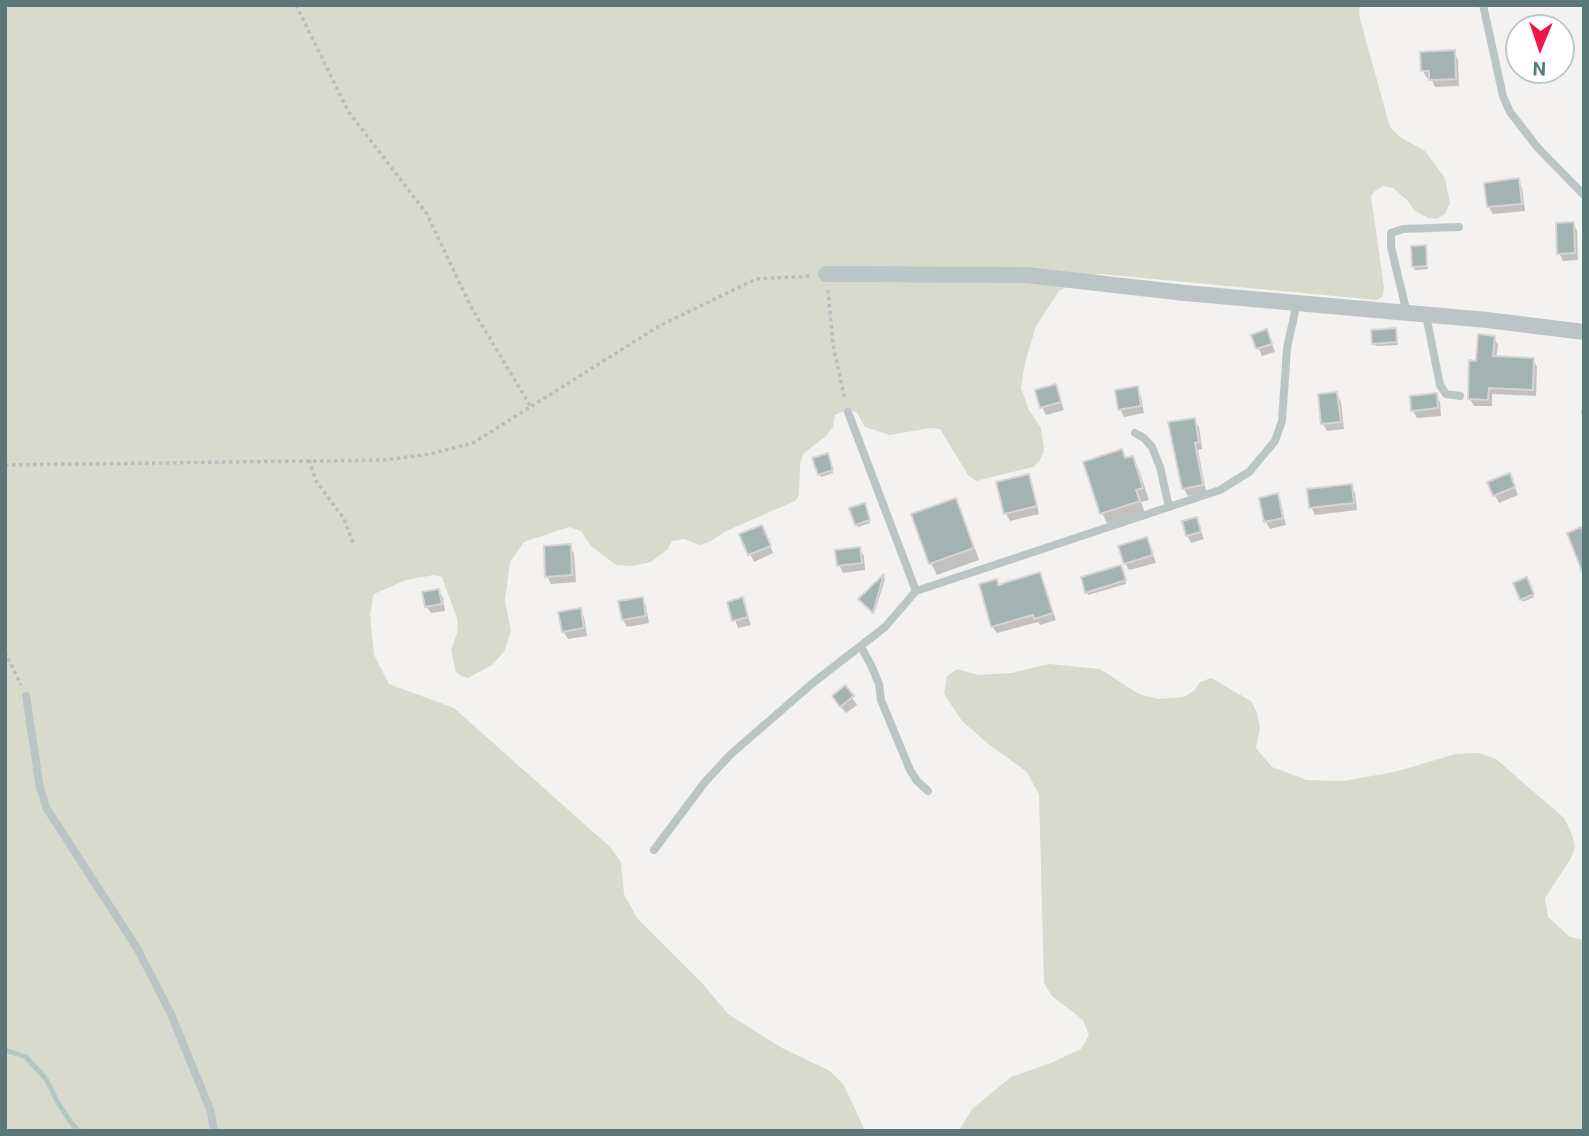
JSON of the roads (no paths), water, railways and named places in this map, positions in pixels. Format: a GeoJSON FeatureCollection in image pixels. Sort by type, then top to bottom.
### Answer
{"type":"FeatureCollection","features":[{"type":"Feature","properties":{"kind":"street"},"geometry":{"type":"LineString","coordinates":[[826,274],[1026,275],[1584,332]]}},
{"type":"Feature","properties":{"kind":"lane"},"geometry":{"type":"LineString","coordinates":[[1483,5],[1503,96],[1510,111],[1538,148],[1584,194]]}},
{"type":"Feature","properties":{"kind":"lane"},"geometry":{"type":"LineString","coordinates":[[1408,313],[1391,247],[1391,233],[1403,229],[1459,227]]}},
{"type":"Feature","properties":{"kind":"lane"},"geometry":{"type":"LineString","coordinates":[[654,850],[705,782],[731,754],[814,682],[885,627],[916,591],[1220,490],[1237,481],[1267,452],[1275,441],[1282,421],[1287,348],[1297,303]]}},
{"type":"Feature","properties":{"kind":"lane"},"geometry":{"type":"LineString","coordinates":[[1426,315],[1440,385],[1446,394],[1460,396]]}},
{"type":"Feature","properties":{"kind":"lane"},"geometry":{"type":"LineString","coordinates":[[848,412],[916,591]]}},
{"type":"Feature","properties":{"kind":"lane"},"geometry":{"type":"LineString","coordinates":[[1135,433],[1152,447],[1169,507]]}},
{"type":"Feature","properties":{"kind":"lane"},"geometry":{"type":"LineString","coordinates":[[861,647],[879,684],[881,701],[910,770],[917,782],[928,791]]}},
{"type":"Feature","properties":{"kind":"lane"},"geometry":{"type":"LineString","coordinates":[[26,696],[40,788],[47,809],[137,947],[171,1014],[211,1112],[214,1131]]}},
{"type":"Feature","properties":{"kind":"waterway"},"geometry":{"type":"LineString","coordinates":[[5,1050],[26,1057],[46,1079],[58,1103],[79,1131]]}}]}
